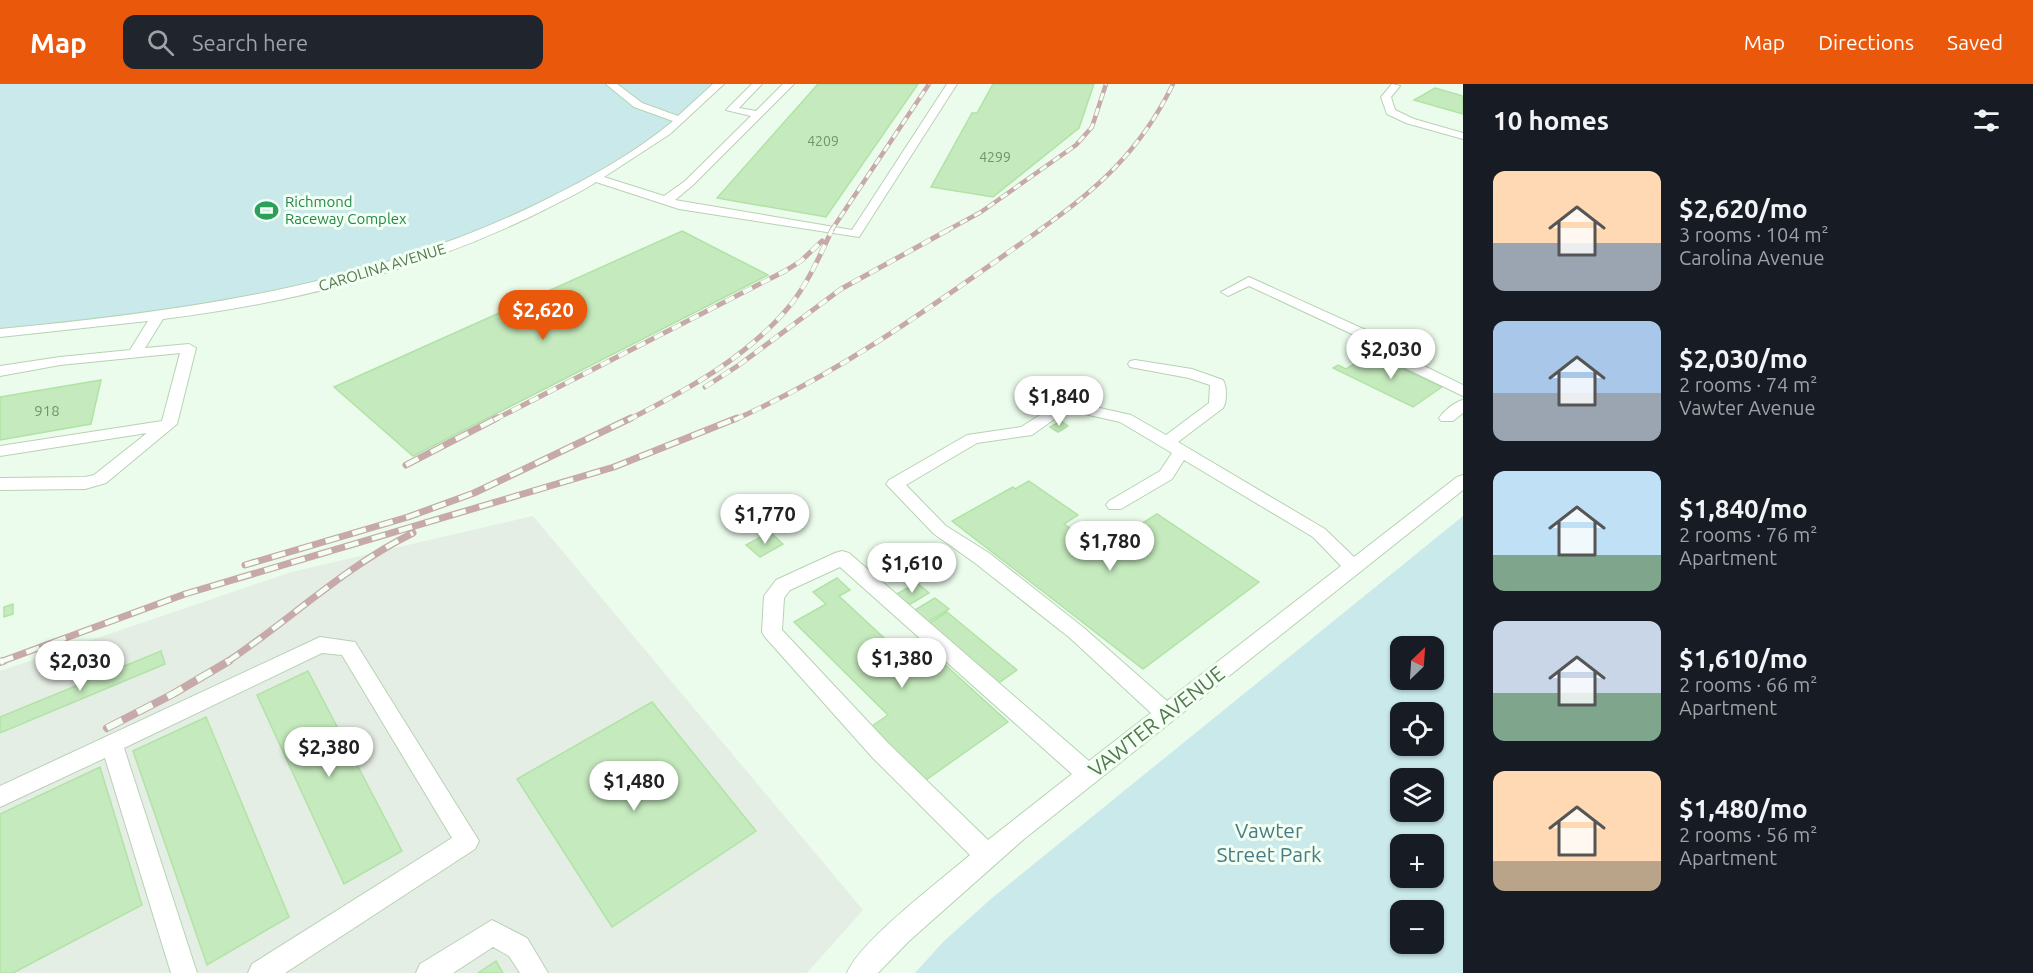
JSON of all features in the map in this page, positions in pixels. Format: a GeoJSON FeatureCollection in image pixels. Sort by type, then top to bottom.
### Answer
{"type":"FeatureCollection","features":[{"type":"Feature","properties":{"kind":"street"},"geometry":{"type":"LineString","coordinates":[[611,84],[638,105],[679,120]]}},
{"type":"Feature","properties":{"kind":"street","name":"CAROLINA AVENUE"},"geometry":{"type":"LineString","coordinates":[[0,333],[157,318],[331,285],[384,269],[493,229],[595,178],[659,137],[719,84]]}},
{"type":"Feature","properties":{"kind":"street"},"geometry":{"type":"LineString","coordinates":[[595,178],[666,201],[855,234],[952,84]]}},
{"type":"Feature","properties":{"kind":"street"},"geometry":{"type":"LineString","coordinates":[[666,201],[689,183],[758,114],[771,85]]}},
{"type":"Feature","properties":{"kind":"street"},"geometry":{"type":"LineString","coordinates":[[758,114],[731,110],[771,85]]}},
{"type":"Feature","properties":{"kind":"street"},"geometry":{"type":"LineString","coordinates":[[1395,86],[1386,97],[1389,109],[1395,115],[1463,136]]}},
{"type":"Feature","properties":{"kind":"street"},"geometry":{"type":"LineString","coordinates":[[1228,292],[1249,281],[1405,353],[1410,365],[1463,391]]}},
{"type":"Feature","properties":{"kind":"street"},"geometry":{"type":"LineString","coordinates":[[134,354],[157,318]]}},
{"type":"Feature","properties":{"kind":"street"},"geometry":{"type":"LineString","coordinates":[[0,371],[189,348],[169,424],[100,479],[85,483],[0,484]]}},
{"type":"Feature","properties":{"kind":"street"},"geometry":{"type":"LineString","coordinates":[[1115,505],[1166,475],[1174,447],[1217,405],[1218,383],[1192,374],[1135,364]]}},
{"type":"Feature","properties":{"kind":"street"},"geometry":{"type":"LineString","coordinates":[[1166,713],[1077,633],[982,558],[940,530],[895,484],[973,439],[1026,431],[1064,405],[1125,418],[1318,533],[1353,567]]}},
{"type":"Feature","properties":{"kind":"street"},"geometry":{"type":"LineString","coordinates":[[1447,418],[1463,405]]}},
{"type":"Feature","properties":{"kind":"street"},"geometry":{"type":"LineString","coordinates":[[0,452],[169,424]]}},
{"type":"Feature","properties":{"kind":"street","name":"VAWTER AVENUE"},"geometry":{"type":"LineString","coordinates":[[860,973],[900,932],[986,855],[1463,481]]}},
{"type":"Feature","properties":{"kind":"street"},"geometry":{"type":"LineString","coordinates":[[986,855],[880,750],[772,632],[774,597],[783,585],[842,558],[1088,774]]}},
{"type":"Feature","properties":{"kind":"street"},"geometry":{"type":"LineString","coordinates":[[0,797],[320,645],[348,648],[467,841],[261,973]]}},
{"type":"Feature","properties":{"kind":"street"},"geometry":{"type":"LineString","coordinates":[[112,744],[184,973]]}},
{"type":"Feature","properties":{"kind":"street"},"geometry":{"type":"LineString","coordinates":[[429,973],[492,933],[518,947],[535,973]]}},
{"type":"Feature","properties":{"kind":"shaded area"},"geometry":{"type":"Polygon","coordinates":[[[533,516],[863,910],[807,973],[0,973],[0,671],[291,572],[533,516]]]}},
{"type":"Feature","properties":{"kind":"green space","name":"Richmond Raceway Complex"},"geometry":{"type":"Polygon","coordinates":[[[0,84],[719,84],[670,129],[595,178],[459,243],[262,299],[0,333],[0,84]]]}},
{"type":"Feature","properties":{"kind":"green space","name":"Vawter Street Park"},"geometry":{"type":"Polygon","coordinates":[[[1463,516],[1463,973],[915,973],[943,942],[992,898],[1463,516]]]}},
{"type":"Feature","properties":{"kind":"building"},"geometry":{"type":"Polygon","coordinates":[[[818,84],[918,84],[826,217],[717,198],[818,84]]]}},
{"type":"Feature","properties":{"kind":"building"},"geometry":{"type":"Polygon","coordinates":[[[993,84],[1094,84],[1079,128],[993,197],[931,187],[972,113],[977,113],[993,84]]]}},
{"type":"Feature","properties":{"kind":"building"},"geometry":{"type":"Polygon","coordinates":[[[1435,88],[1463,96],[1463,114],[1414,100],[1435,88]]]}},
{"type":"Feature","properties":{"kind":"building"},"geometry":{"type":"Polygon","coordinates":[[[682,231],[768,275],[413,456],[334,387],[682,231]]]}},
{"type":"Feature","properties":{"kind":"building"},"geometry":{"type":"Polygon","coordinates":[[[1371,354],[1442,387],[1413,407],[1333,368],[1338,365],[1346,369],[1371,354]]]}},
{"type":"Feature","properties":{"kind":"building"},"geometry":{"type":"Polygon","coordinates":[[[101,380],[91,424],[0,440],[0,397],[101,380]]]}},
{"type":"Feature","properties":{"kind":"building"},"geometry":{"type":"Polygon","coordinates":[[[1061,421],[1068,426],[1058,432],[1050,427],[1061,421]]]}},
{"type":"Feature","properties":{"kind":"building"},"geometry":{"type":"Polygon","coordinates":[[[1029,481],[1078,515],[1064,524],[1110,556],[1150,530],[1141,524],[1157,514],[1259,582],[1143,669],[952,521],[1013,487],[1015,489],[1029,481]]]}},
{"type":"Feature","properties":{"kind":"building"},"geometry":{"type":"Polygon","coordinates":[[[770,532],[783,544],[760,557],[746,545],[770,532]]]}},
{"type":"Feature","properties":{"kind":"building"},"geometry":{"type":"Polygon","coordinates":[[[837,578],[850,590],[839,596],[912,664],[931,652],[1008,722],[923,782],[869,728],[888,715],[794,622],[826,604],[813,592],[837,578]]]}},
{"type":"Feature","properties":{"kind":"building"},"geometry":{"type":"Polygon","coordinates":[[[917,583],[929,593],[907,606],[895,595],[917,583]]]}},
{"type":"Feature","properties":{"kind":"building"},"geometry":{"type":"Polygon","coordinates":[[[935,598],[949,609],[928,622],[915,610],[935,598]]]}},
{"type":"Feature","properties":{"kind":"building"},"geometry":{"type":"Polygon","coordinates":[[[13,604],[13,614],[4,617],[4,607],[13,604]]]}},
{"type":"Feature","properties":{"kind":"building"},"geometry":{"type":"Polygon","coordinates":[[[947,612],[1017,670],[997,684],[927,625],[947,612]]]}},
{"type":"Feature","properties":{"kind":"building"},"geometry":{"type":"Polygon","coordinates":[[[161,651],[165,664],[0,733],[0,717],[161,651]]]}},
{"type":"Feature","properties":{"kind":"building"},"geometry":{"type":"Polygon","coordinates":[[[308,671],[402,851],[344,884],[257,695],[308,671]]]}},
{"type":"Feature","properties":{"kind":"building"},"geometry":{"type":"Polygon","coordinates":[[[652,702],[756,831],[612,927],[517,779],[652,702]]]}},
{"type":"Feature","properties":{"kind":"building"},"geometry":{"type":"Polygon","coordinates":[[[206,717],[289,917],[207,965],[133,751],[206,717]]]}},
{"type":"Feature","properties":{"kind":"building"},"geometry":{"type":"Polygon","coordinates":[[[100,767],[142,905],[13,973],[0,973],[0,814],[100,767]]]}},
{"type":"Feature","properties":{"kind":"building"},"geometry":{"type":"Polygon","coordinates":[[[496,961],[503,973],[478,973],[496,961]]]}},
{"type":"Feature","properties":{"kind":"railway"},"geometry":{"type":"LineString","coordinates":[[831,231],[929,84]]}},
{"type":"Feature","properties":{"kind":"railway"},"geometry":{"type":"LineString","coordinates":[[946,231],[981,212],[1076,145],[1092,127],[1106,84]]}},
{"type":"Feature","properties":{"kind":"railway"},"geometry":{"type":"LineString","coordinates":[[1038,231],[1079,200],[1116,167],[1147,129],[1173,84]]}},
{"type":"Feature","properties":{"kind":"railway"},"geometry":{"type":"LineString","coordinates":[[628,420],[695,384],[757,339],[798,295],[832,230]]}},
{"type":"Feature","properties":{"kind":"railway"},"geometry":{"type":"LineString","coordinates":[[705,387],[739,365],[841,289],[948,230]]}},
{"type":"Feature","properties":{"kind":"railway"},"geometry":{"type":"LineString","coordinates":[[734,420],[775,401],[854,357],[929,308],[1040,230]]}},
{"type":"Feature","properties":{"kind":"railway"},"geometry":{"type":"LineString","coordinates":[[494,420],[785,271],[801,261],[822,241]]}},
{"type":"Feature","properties":{"kind":"railway"},"geometry":{"type":"LineString","coordinates":[[406,465],[497,418]]}},
{"type":"Feature","properties":{"kind":"railway"},"geometry":{"type":"LineString","coordinates":[[245,565],[408,517],[474,493],[631,418]]}},
{"type":"Feature","properties":{"kind":"railway"},"geometry":{"type":"LineString","coordinates":[[3,661],[0,662],[185,594],[614,467],[737,418]]}},
{"type":"Feature","properties":{"kind":"railway"},"geometry":{"type":"LineString","coordinates":[[227,662],[340,578],[413,533]]}},
{"type":"Feature","properties":{"kind":"railway"},"geometry":{"type":"LineString","coordinates":[[107,728],[173,694],[229,661]]}},
{"type":"Feature","properties":{"kind":"place","name":"Richmond Raceway Complex"},"geometry":{"type":"Point","coordinates":[267,210]}}]}
